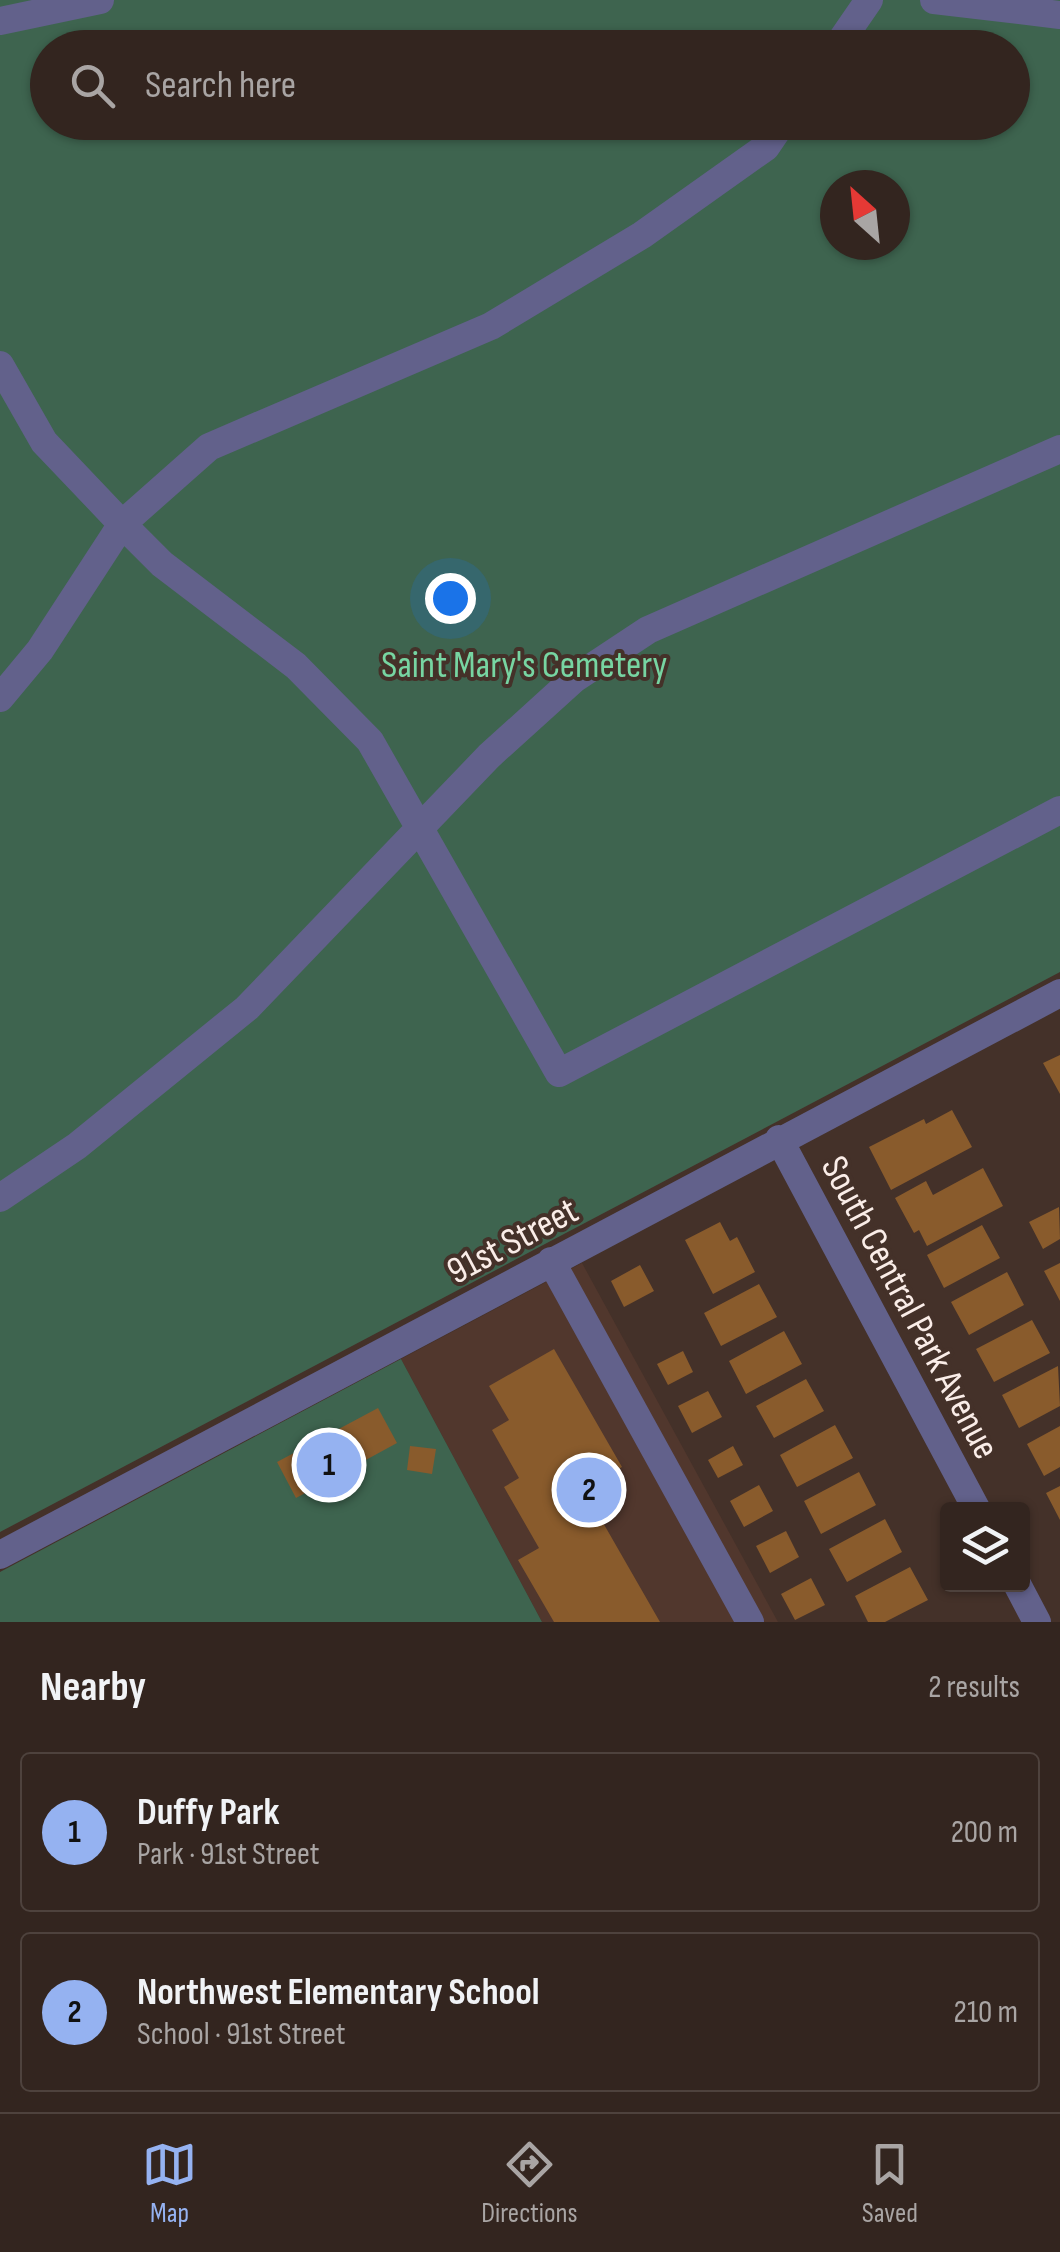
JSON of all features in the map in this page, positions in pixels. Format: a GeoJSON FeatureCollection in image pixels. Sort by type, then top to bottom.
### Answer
{"type":"FeatureCollection","features":[{"type":"Feature","properties":{"kind":"street"},"geometry":{"type":"LineString","coordinates":[[0,21],[100,0]]}},
{"type":"Feature","properties":{"kind":"street"},"geometry":{"type":"LineString","coordinates":[[848,30],[869,0]]}},
{"type":"Feature","properties":{"kind":"street"},"geometry":{"type":"LineString","coordinates":[[934,0],[1060,15]]}},
{"type":"Feature","properties":{"kind":"street"},"geometry":{"type":"LineString","coordinates":[[0,698],[40,650],[122,524],[209,447],[491,326],[625,246],[770,140]]}},
{"type":"Feature","properties":{"kind":"street"},"geometry":{"type":"LineString","coordinates":[[0,365],[44,442],[122,524],[162,564],[296,666],[358,728],[422,825],[560,1073],[1060,810]]}},
{"type":"Feature","properties":{"kind":"street"},"geometry":{"type":"LineString","coordinates":[[0,1198],[77,1146],[247,1008],[422,825],[574,678],[648,630],[1060,450]]}},
{"type":"Feature","properties":{"kind":"street","name":"91st Street"},"geometry":{"type":"LineString","coordinates":[[0,1555],[1060,994]]}},
{"type":"Feature","properties":{"kind":"street","name":"South Central Park Avenue"},"geometry":{"type":"LineString","coordinates":[[780,1140],[973,1502]]}},
{"type":"Feature","properties":{"kind":"street"},"geometry":{"type":"LineString","coordinates":[[551,1261],[750,1622]]}},
{"type":"Feature","properties":{"kind":"street"},"geometry":{"type":"LineString","coordinates":[[1021,1592],[1037,1622]]}},
{"type":"Feature","properties":{"kind":"shaded area"},"geometry":{"type":"Polygon","coordinates":[[[582,1263],[778,1622],[542,1622],[401,1359],[582,1263]]]}},
{"type":"Feature","properties":{"kind":"green space","name":"Saint Mary's Cemetery"},"geometry":{"type":"Polygon","coordinates":[[[0,0],[1060,0],[1060,972],[0,1532],[0,0]]]}},
{"type":"Feature","properties":{"kind":"green space"},"geometry":{"type":"Polygon","coordinates":[[[401,1359],[542,1622],[0,1622],[0,1572],[401,1359]]]}},
{"type":"Feature","properties":{"kind":"building"},"geometry":{"type":"Polygon","coordinates":[[[1060,1055],[1060,1094],[1043,1063],[1060,1055]]]}},
{"type":"Feature","properties":{"kind":"building"},"geometry":{"type":"Polygon","coordinates":[[[952,1110],[972,1147],[891,1190],[869,1147],[924,1119],[926,1124],[952,1110]]]}},
{"type":"Feature","properties":{"kind":"building"},"geometry":{"type":"Polygon","coordinates":[[[983,1168],[1003,1206],[927,1246],[919,1230],[914,1233],[895,1198],[926,1181],[933,1195],[983,1168]]]}},
{"type":"Feature","properties":{"kind":"building"},"geometry":{"type":"Polygon","coordinates":[[[1059,1207],[1060,1239],[1043,1249],[1029,1222],[1059,1207]]]}},
{"type":"Feature","properties":{"kind":"building"},"geometry":{"type":"Polygon","coordinates":[[[720,1222],[730,1241],[737,1237],[755,1272],[713,1294],[685,1240],[720,1222]]]}},
{"type":"Feature","properties":{"kind":"building"},"geometry":{"type":"Polygon","coordinates":[[[982,1225],[1000,1258],[944,1288],[927,1255],[982,1225]]]}},
{"type":"Feature","properties":{"kind":"building"},"geometry":{"type":"Polygon","coordinates":[[[1060,1263],[1060,1301],[1044,1271],[1060,1263]]]}},
{"type":"Feature","properties":{"kind":"building"},"geometry":{"type":"Polygon","coordinates":[[[640,1265],[654,1291],[624,1307],[611,1281],[640,1265]]]}},
{"type":"Feature","properties":{"kind":"building"},"geometry":{"type":"Polygon","coordinates":[[[1007,1272],[1024,1305],[969,1335],[951,1302],[1007,1272]]]}},
{"type":"Feature","properties":{"kind":"building"},"geometry":{"type":"Polygon","coordinates":[[[759,1284],[777,1317],[721,1346],[704,1313],[759,1284]]]}},
{"type":"Feature","properties":{"kind":"building"},"geometry":{"type":"Polygon","coordinates":[[[1032,1320],[1050,1353],[994,1382],[976,1349],[1032,1320]]]}},
{"type":"Feature","properties":{"kind":"building"},"geometry":{"type":"Polygon","coordinates":[[[784,1331],[802,1364],[746,1394],[729,1361],[784,1331]]]}},
{"type":"Feature","properties":{"kind":"building"},"geometry":{"type":"Polygon","coordinates":[[[554,1349],[622,1467],[572,1495],[587,1520],[598,1514],[660,1622],[554,1622],[518,1560],[539,1548],[504,1487],[519,1478],[492,1430],[509,1420],[489,1386],[554,1349]]]}},
{"type":"Feature","properties":{"kind":"building"},"geometry":{"type":"Polygon","coordinates":[[[683,1351],[693,1372],[668,1385],[657,1364],[683,1351]]]}},
{"type":"Feature","properties":{"kind":"building"},"geometry":{"type":"Polygon","coordinates":[[[1058,1366],[1060,1406],[1019,1428],[1002,1395],[1058,1366]]]}},
{"type":"Feature","properties":{"kind":"building"},"geometry":{"type":"Polygon","coordinates":[[[806,1379],[824,1411],[774,1438],[756,1406],[806,1379]]]}},
{"type":"Feature","properties":{"kind":"building"},"geometry":{"type":"Polygon","coordinates":[[[708,1391],[722,1417],[692,1433],[678,1406],[708,1391]]]}},
{"type":"Feature","properties":{"kind":"building"},"geometry":{"type":"Polygon","coordinates":[[[378,1408],[397,1443],[296,1498],[277,1462],[378,1408]]]}},
{"type":"Feature","properties":{"kind":"building"},"geometry":{"type":"Polygon","coordinates":[[[835,1425],[853,1458],[797,1487],[780,1455],[835,1425]]]}},
{"type":"Feature","properties":{"kind":"building"},"geometry":{"type":"Polygon","coordinates":[[[1060,1426],[1060,1467],[1044,1476],[1027,1444],[1060,1426]]]}},
{"type":"Feature","properties":{"kind":"building"},"geometry":{"type":"Polygon","coordinates":[[[410,1446],[436,1449],[432,1474],[407,1470],[410,1446]]]}},
{"type":"Feature","properties":{"kind":"building"},"geometry":{"type":"Polygon","coordinates":[[[733,1446],[743,1465],[718,1478],[708,1460],[733,1446]]]}},
{"type":"Feature","properties":{"kind":"building"},"geometry":{"type":"Polygon","coordinates":[[[859,1472],[876,1505],[821,1534],[804,1501],[859,1472]]]}},
{"type":"Feature","properties":{"kind":"building"},"geometry":{"type":"Polygon","coordinates":[[[759,1485],[773,1511],[744,1527],[730,1501],[759,1485]]]}},
{"type":"Feature","properties":{"kind":"building"},"geometry":{"type":"Polygon","coordinates":[[[1060,1486],[1060,1520],[1046,1493],[1060,1486]]]}},
{"type":"Feature","properties":{"kind":"building"},"geometry":{"type":"Polygon","coordinates":[[[885,1519],[902,1552],[847,1582],[829,1549],[885,1519]]]}},
{"type":"Feature","properties":{"kind":"building"},"geometry":{"type":"Polygon","coordinates":[[[786,1531],[799,1557],[770,1573],[756,1546],[786,1531]]]}},
{"type":"Feature","properties":{"kind":"building"},"geometry":{"type":"Polygon","coordinates":[[[910,1567],[928,1600],[885,1622],[868,1622],[855,1596],[910,1567]]]}},
{"type":"Feature","properties":{"kind":"building"},"geometry":{"type":"Polygon","coordinates":[[[811,1578],[825,1605],[795,1620],[781,1594],[811,1578]]]}},
{"type":"Feature","properties":{"kind":"place","name":"Duffy Park"},"geometry":{"type":"Point","coordinates":[329,1465]}},
{"type":"Feature","properties":{"kind":"place","name":"Northwest Elementary School"},"geometry":{"type":"Point","coordinates":[589,1490]}}]}
